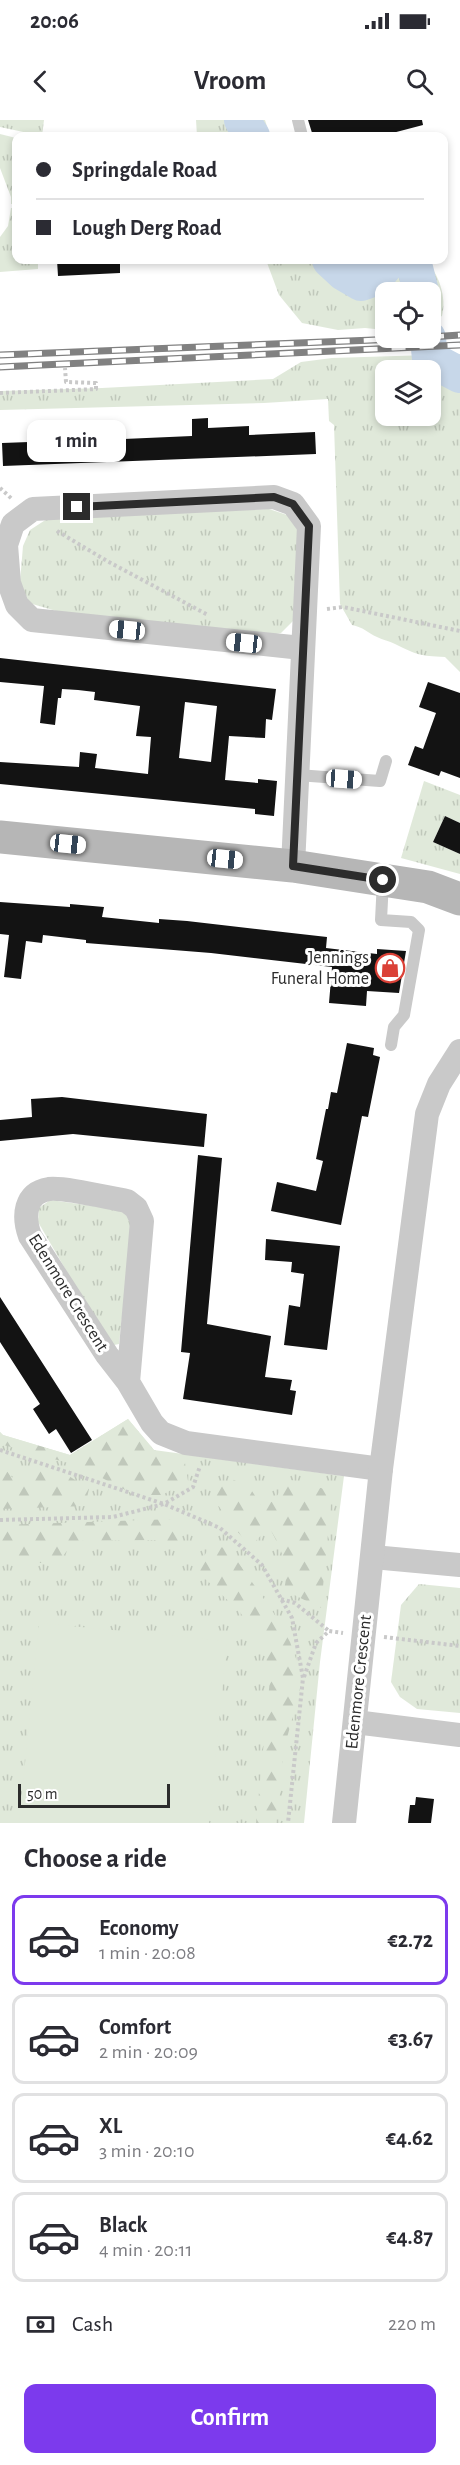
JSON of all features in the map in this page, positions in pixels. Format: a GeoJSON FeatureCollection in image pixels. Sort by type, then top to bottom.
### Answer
{"type":"FeatureCollection","features":[{"type":"Feature","properties":{"kind":"street"},"geometry":{"type":"LineString","coordinates":[[293,866],[309,526],[293,504],[274,497],[33,509],[13,524],[6,545],[9,583],[17,605],[32,620],[302,648]]}},
{"type":"Feature","properties":{"kind":"street"},"geometry":{"type":"LineString","coordinates":[[0,837],[293,866],[428,887],[460,899]]}},
{"type":"Feature","properties":{"kind":"street","name":"Edenmore Crescent"},"geometry":{"type":"LineString","coordinates":[[344,1823],[381,1469],[427,1114],[439,1084],[460,1051]]}},
{"type":"Feature","properties":{"kind":"street","name":"Edenmore Crescent"},"geometry":{"type":"LineString","coordinates":[[128,1382],[142,1221],[136,1208],[127,1201],[51,1189],[38,1192],[28,1203],[25,1214],[30,1236],[107,1355],[128,1382],[152,1423],[161,1433],[186,1443],[381,1469]]}},
{"type":"Feature","properties":{"kind":"street"},"geometry":{"type":"LineString","coordinates":[[373,1557],[460,1565]]}},
{"type":"Feature","properties":{"kind":"street"},"geometry":{"type":"LineString","coordinates":[[355,1722],[460,1735]]}},
{"type":"Feature","properties":{"kind":"lane"},"geometry":{"type":"LineString","coordinates":[[297,775],[380,782],[386,761]]}},
{"type":"Feature","properties":{"kind":"lane"},"geometry":{"type":"LineString","coordinates":[[383,880],[381,920],[411,922],[420,930],[404,1016],[394,1027],[391,1045]]}},
{"type":"Feature","properties":{"kind":"path"},"geometry":{"type":"LineString","coordinates":[[0,393],[96,389],[96,383],[66,382],[65,368]]}},
{"type":"Feature","properties":{"kind":"path"},"geometry":{"type":"LineString","coordinates":[[0,488],[28,513],[107,561],[210,616],[218,625],[222,641]]}},
{"type":"Feature","properties":{"kind":"path"},"geometry":{"type":"LineString","coordinates":[[305,611],[343,608],[460,631]]}},
{"type":"Feature","properties":{"kind":"path"},"geometry":{"type":"LineString","coordinates":[[0,1520],[113,1517],[164,1504],[193,1488],[206,1446]]}},
{"type":"Feature","properties":{"kind":"path"},"geometry":{"type":"LineString","coordinates":[[0,1450],[164,1504],[220,1528],[262,1565],[292,1618],[303,1677],[288,1823]]}},
{"type":"Feature","properties":{"kind":"path"},"geometry":{"type":"LineString","coordinates":[[281,1599],[295,1603],[329,1631]]}},
{"type":"Feature","properties":{"kind":"green space"},"geometry":{"type":"Polygon","coordinates":[[[0,120],[44,120],[42,132],[23,132],[0,127],[0,120]]]}},
{"type":"Feature","properties":{"kind":"green space"},"geometry":{"type":"Polygon","coordinates":[[[196,120],[265,120],[269,132],[197,132],[196,120]]]}},
{"type":"Feature","properties":{"kind":"green space"},"geometry":{"type":"Polygon","coordinates":[[[0,134],[12,137],[12,204],[11,197],[0,168],[0,134]]]}},
{"type":"Feature","properties":{"kind":"green space"},"geometry":{"type":"Polygon","coordinates":[[[12,208],[12,264],[38,264],[38,269],[0,272],[0,237],[8,226],[12,208]]]}},
{"type":"Feature","properties":{"kind":"green space"},"geometry":{"type":"Polygon","coordinates":[[[267,264],[324,264],[340,276],[364,277],[378,264],[429,264],[439,282],[375,282],[375,329],[338,330],[302,323],[279,295],[267,264]]]}},
{"type":"Feature","properties":{"kind":"green space"},"geometry":{"type":"Polygon","coordinates":[[[441,286],[443,294],[441,316],[441,286]]]}},
{"type":"Feature","properties":{"kind":"green space"},"geometry":{"type":"Polygon","coordinates":[[[460,354],[460,672],[445,657],[414,653],[352,625],[340,604],[334,425],[329,421],[328,399],[264,403],[0,410],[0,391],[273,379],[301,362],[332,358],[460,354]]]}},
{"type":"Feature","properties":{"kind":"green space"},"geometry":{"type":"Polygon","coordinates":[[[269,509],[290,516],[299,533],[293,621],[281,633],[266,636],[63,613],[29,603],[20,582],[23,546],[30,530],[50,517],[269,509]]]}},
{"type":"Feature","properties":{"kind":"green space"},"geometry":{"type":"Polygon","coordinates":[[[424,781],[460,795],[460,823],[445,816],[433,842],[460,854],[460,874],[401,858],[424,781]]]}},
{"type":"Feature","properties":{"kind":"green space"},"geometry":{"type":"Polygon","coordinates":[[[50,1200],[123,1210],[133,1220],[119,1344],[114,1345],[107,1341],[38,1222],[39,1208],[50,1200]]]}},
{"type":"Feature","properties":{"kind":"green space"},"geometry":{"type":"Polygon","coordinates":[[[128,1419],[154,1450],[344,1476],[320,1662],[304,1823],[0,1823],[0,1432],[3,1435],[70,1455],[128,1419]]]}},
{"type":"Feature","properties":{"kind":"green space"},"geometry":{"type":"Polygon","coordinates":[[[128,1419],[154,1450],[185,1463],[188,1481],[162,1495],[135,1495],[79,1466],[0,1444],[0,1432],[3,1435],[70,1455],[128,1419]]]}},
{"type":"Feature","properties":{"kind":"green space"},"geometry":{"type":"Polygon","coordinates":[[[0,1463],[22,1489],[28,1472],[58,1469],[89,1489],[85,1506],[0,1509],[0,1463]]]}},
{"type":"Feature","properties":{"kind":"green space"},"geometry":{"type":"Polygon","coordinates":[[[232,1479],[250,1488],[261,1505],[274,1501],[287,1479],[332,1491],[321,1608],[284,1590],[285,1565],[281,1550],[269,1527],[251,1546],[231,1525],[211,1494],[232,1479]]]}},
{"type":"Feature","properties":{"kind":"green space"},"geometry":{"type":"Polygon","coordinates":[[[175,1519],[179,1544],[156,1540],[74,1541],[58,1563],[10,1563],[0,1555],[0,1525],[175,1519]]]}},
{"type":"Feature","properties":{"kind":"green space"},"geometry":{"type":"Polygon","coordinates":[[[210,1546],[228,1548],[273,1612],[290,1642],[303,1678],[284,1749],[276,1823],[256,1823],[270,1679],[264,1648],[240,1612],[196,1570],[210,1546]]]}},
{"type":"Feature","properties":{"kind":"green space"},"geometry":{"type":"Polygon","coordinates":[[[419,1584],[460,1588],[460,1713],[417,1709],[400,1697],[391,1682],[401,1605],[419,1584]]]}},
{"type":"Feature","properties":{"kind":"green space"},"geometry":{"type":"Polygon","coordinates":[[[39,1623],[227,1641],[209,1823],[19,1823],[39,1623]]]}},
{"type":"Feature","properties":{"kind":"building"},"geometry":{"type":"Polygon","coordinates":[[[308,120],[422,120],[423,125],[396,132],[312,132],[308,120]]]}},
{"type":"Feature","properties":{"kind":"building"},"geometry":{"type":"Polygon","coordinates":[[[57,264],[120,264],[120,273],[58,276],[57,264]]]}},
{"type":"Feature","properties":{"kind":"building"},"geometry":{"type":"Polygon","coordinates":[[[208,418],[208,428],[249,426],[249,435],[315,432],[316,454],[3,466],[2,443],[84,440],[84,431],[100,430],[101,440],[192,436],[192,419],[208,418]]]}},
{"type":"Feature","properties":{"kind":"building"},"geometry":{"type":"Polygon","coordinates":[[[0,658],[276,689],[272,720],[266,719],[265,738],[229,736],[225,780],[258,783],[258,779],[277,781],[274,816],[255,814],[255,809],[0,784],[0,762],[79,767],[80,752],[97,754],[95,768],[148,774],[151,737],[136,736],[140,706],[94,700],[95,692],[62,689],[61,698],[58,698],[55,725],[40,723],[44,686],[0,682],[0,658]],[[185,702],[179,758],[211,762],[217,706],[185,702]]]}},
{"type":"Feature","properties":{"kind":"building"},"geometry":{"type":"Polygon","coordinates":[[[428,682],[460,693],[460,778],[441,771],[439,776],[408,765],[415,746],[423,749],[436,713],[419,707],[428,682]]]}},
{"type":"Feature","properties":{"kind":"building"},"geometry":{"type":"Polygon","coordinates":[[[445,816],[460,823],[460,854],[433,842],[445,816]]]}},
{"type":"Feature","properties":{"kind":"building"},"geometry":{"type":"Polygon","coordinates":[[[0,902],[104,907],[102,917],[159,923],[159,919],[187,921],[327,937],[326,948],[377,954],[377,949],[406,951],[399,993],[367,991],[366,1006],[329,1003],[332,967],[211,953],[86,943],[86,940],[43,935],[42,943],[26,941],[21,979],[4,977],[9,935],[0,934],[0,902]]]}},
{"type":"Feature","properties":{"kind":"building"},"geometry":{"type":"Polygon","coordinates":[[[347,1043],[374,1048],[373,1055],[380,1057],[368,1117],[362,1116],[341,1225],[271,1211],[277,1182],[316,1191],[323,1161],[316,1159],[326,1109],[328,1109],[331,1092],[337,1093],[347,1043]]]}},
{"type":"Feature","properties":{"kind":"building"},"geometry":{"type":"Polygon","coordinates":[[[62,1097],[207,1114],[204,1147],[73,1134],[0,1141],[0,1120],[32,1117],[31,1099],[62,1097]]]}},
{"type":"Feature","properties":{"kind":"building"},"geometry":{"type":"Polygon","coordinates":[[[198,1155],[222,1158],[207,1324],[271,1336],[265,1377],[292,1380],[290,1390],[296,1391],[292,1415],[183,1399],[190,1353],[181,1352],[198,1155]]]}},
{"type":"Feature","properties":{"kind":"building"},"geometry":{"type":"Polygon","coordinates":[[[266,1239],[340,1246],[327,1350],[284,1345],[289,1305],[300,1307],[304,1274],[291,1272],[292,1262],[265,1260],[266,1239]]]}},
{"type":"Feature","properties":{"kind":"building"},"geometry":{"type":"Polygon","coordinates":[[[0,1297],[92,1440],[71,1453],[56,1429],[49,1434],[33,1409],[40,1404],[0,1342],[0,1297]]]}},
{"type":"Feature","properties":{"kind":"building"},"geometry":{"type":"Polygon","coordinates":[[[416,1797],[434,1799],[431,1823],[408,1823],[410,1805],[415,1805],[416,1797]]]}},
{"type":"Feature","properties":{"kind":"waterway"},"geometry":{"type":"LineString","coordinates":[[242,120],[250,132]]}},
{"type":"Feature","properties":{"kind":"waterway"},"geometry":{"type":"LineString","coordinates":[[334,264],[361,283],[375,278],[387,264]]}},
{"type":"Feature","properties":{"kind":"waterway"},"geometry":{"type":"LineString","coordinates":[[414,264],[418,282]]}},
{"type":"Feature","properties":{"kind":"waterway"},"geometry":{"type":"LineString","coordinates":[[429,348],[430,359],[460,375]]}},
{"type":"Feature","properties":{"kind":"railway"},"geometry":{"type":"LineString","coordinates":[[441,336],[460,335]]}},
{"type":"Feature","properties":{"kind":"railway"},"geometry":{"type":"LineString","coordinates":[[0,355],[375,340]]}},
{"type":"Feature","properties":{"kind":"railway"},"geometry":{"type":"LineString","coordinates":[[0,367],[460,345]]}},
{"type":"Feature","properties":{"kind":"place","name":"Jennings Funeral Home"},"geometry":{"type":"Point","coordinates":[390,968]}},
{"type":"Feature","properties":{"kind":"route"},"geometry":{"type":"LineString","coordinates":[[77,507],[274,497],[293,504],[309,526],[309,562],[302,648],[293,866],[383,880]]}}]}
